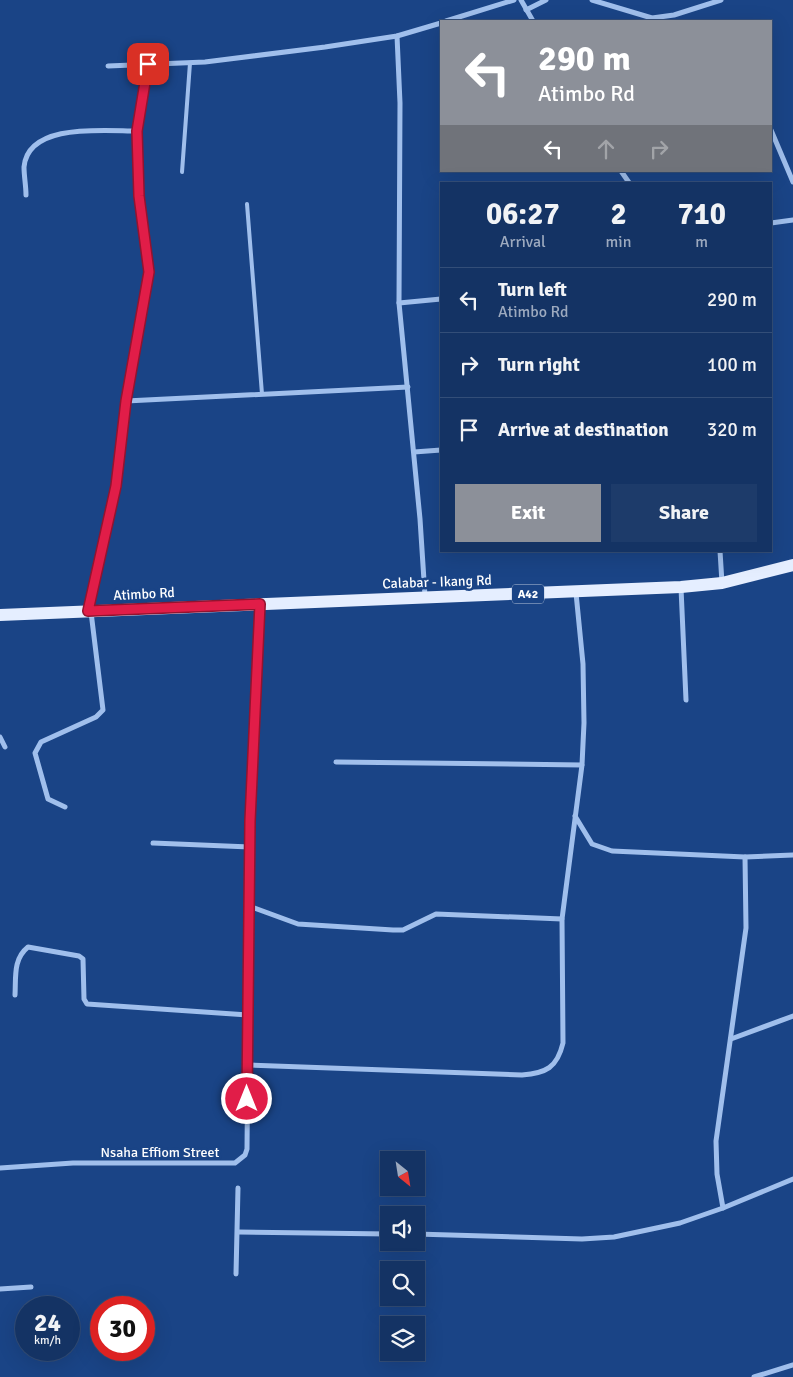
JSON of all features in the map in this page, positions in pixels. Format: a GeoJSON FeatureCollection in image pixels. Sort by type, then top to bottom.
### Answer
{"type":"FeatureCollection","features":[{"type":"Feature","properties":{"kind":"main road","name":"Calabar - Ikang Rd"},"geometry":{"type":"LineString","coordinates":[[260,604],[576,593],[681,587],[722,583],[793,565]]}},
{"type":"Feature","properties":{"kind":"main road","name":"Atimbo Rd"},"geometry":{"type":"LineString","coordinates":[[0,615],[260,604]]}},
{"type":"Feature","properties":{"kind":"street"},"geometry":{"type":"LineString","coordinates":[[449,20],[514,0]]}},
{"type":"Feature","properties":{"kind":"street"},"geometry":{"type":"LineString","coordinates":[[521,0],[532,20]]}},
{"type":"Feature","properties":{"kind":"street"},"geometry":{"type":"LineString","coordinates":[[526,10],[546,0]]}},
{"type":"Feature","properties":{"kind":"street"},"geometry":{"type":"LineString","coordinates":[[592,0],[652,18],[674,16],[721,0]]}},
{"type":"Feature","properties":{"kind":"street"},"geometry":{"type":"LineString","coordinates":[[108,66],[190,63],[397,36],[440,23]]}},
{"type":"Feature","properties":{"kind":"street"},"geometry":{"type":"LineString","coordinates":[[397,36],[400,103],[399,303],[414,452],[425,598]]}},
{"type":"Feature","properties":{"kind":"street"},"geometry":{"type":"LineString","coordinates":[[65,807],[48,799],[35,753],[41,742],[96,717],[103,710],[89,611],[116,486],[126,401],[149,272],[139,196],[137,131],[148,64]]}},
{"type":"Feature","properties":{"kind":"street"},"geometry":{"type":"LineString","coordinates":[[26,195],[24,166],[34,147],[43,140],[61,132],[137,131]]}},
{"type":"Feature","properties":{"kind":"street"},"geometry":{"type":"LineString","coordinates":[[772,132],[793,182]]}},
{"type":"Feature","properties":{"kind":"street"},"geometry":{"type":"LineString","coordinates":[[772,223],[793,220]]}},
{"type":"Feature","properties":{"kind":"street"},"geometry":{"type":"LineString","coordinates":[[399,303],[440,299]]}},
{"type":"Feature","properties":{"kind":"street"},"geometry":{"type":"LineString","coordinates":[[126,401],[408,386]]}},
{"type":"Feature","properties":{"kind":"street"},"geometry":{"type":"LineString","coordinates":[[414,452],[440,450]]}},
{"type":"Feature","properties":{"kind":"street"},"geometry":{"type":"LineString","coordinates":[[720,552],[722,583]]}},
{"type":"Feature","properties":{"kind":"street"},"geometry":{"type":"LineString","coordinates":[[681,587],[686,700]]}},
{"type":"Feature","properties":{"kind":"street"},"geometry":{"type":"LineString","coordinates":[[247,1065],[522,1076],[541,1074],[553,1065],[563,1043],[562,919],[582,765],[584,724],[583,664],[576,593]]}},
{"type":"Feature","properties":{"kind":"street","name":"Nsaha Effiom Street"},"geometry":{"type":"LineString","coordinates":[[0,1168],[73,1163],[235,1163],[245,1156],[247,1150],[250,847],[260,604]]}},
{"type":"Feature","properties":{"kind":"street"},"geometry":{"type":"LineString","coordinates":[[0,737],[4,747]]}},
{"type":"Feature","properties":{"kind":"street"},"geometry":{"type":"LineString","coordinates":[[336,762],[582,765]]}},
{"type":"Feature","properties":{"kind":"street"},"geometry":{"type":"LineString","coordinates":[[574,815],[592,844],[612,852],[746,857],[793,856]]}},
{"type":"Feature","properties":{"kind":"street"},"geometry":{"type":"LineString","coordinates":[[153,842],[250,847]]}},
{"type":"Feature","properties":{"kind":"street"},"geometry":{"type":"LineString","coordinates":[[724,1208],[715,1156],[746,928],[746,857]]}},
{"type":"Feature","properties":{"kind":"street"},"geometry":{"type":"LineString","coordinates":[[249,906],[298,924],[393,930],[403,930],[436,914],[562,919]]}},
{"type":"Feature","properties":{"kind":"street"},"geometry":{"type":"LineString","coordinates":[[15,995],[16,965],[21,953],[28,947],[79,956],[83,959],[84,1000],[87,1004],[248,1015]]}},
{"type":"Feature","properties":{"kind":"street"},"geometry":{"type":"LineString","coordinates":[[731,1039],[793,1016]]}},
{"type":"Feature","properties":{"kind":"street"},"geometry":{"type":"LineString","coordinates":[[425,1234],[582,1239],[614,1237],[662,1228],[724,1208],[793,1180]]}},
{"type":"Feature","properties":{"kind":"street"},"geometry":{"type":"LineString","coordinates":[[236,1274],[238,1188]]}},
{"type":"Feature","properties":{"kind":"street"},"geometry":{"type":"LineString","coordinates":[[238,1232],[380,1234]]}},
{"type":"Feature","properties":{"kind":"street"},"geometry":{"type":"LineString","coordinates":[[0,1289],[32,1287]]}},
{"type":"Feature","properties":{"kind":"street"},"geometry":{"type":"LineString","coordinates":[[754,1377],[793,1365]]}},
{"type":"Feature","properties":{"kind":"lane"},"geometry":{"type":"LineString","coordinates":[[182,172],[190,63]]}},
{"type":"Feature","properties":{"kind":"lane"},"geometry":{"type":"LineString","coordinates":[[247,204],[262,394]]}},
{"type":"Feature","properties":{"kind":"route"},"geometry":{"type":"LineString","coordinates":[[148,64],[137,131],[139,196],[149,272],[126,401],[116,486],[88,611],[260,604],[250,821],[247,1099]]}}]}
